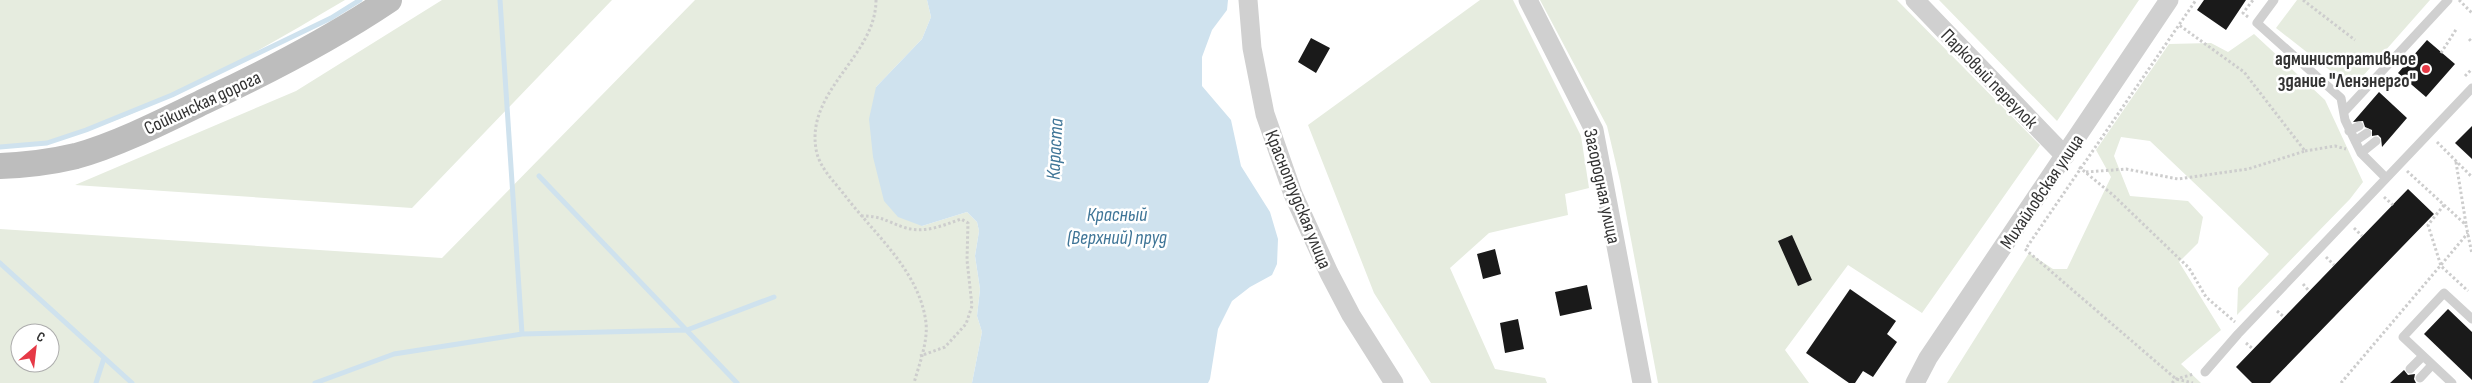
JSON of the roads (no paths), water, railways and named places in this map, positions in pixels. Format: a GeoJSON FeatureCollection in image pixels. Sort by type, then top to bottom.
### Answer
{"type":"FeatureCollection","features":[{"type":"Feature","properties":{"kind":"main road","name":"Сойкинская дорога"},"geometry":{"type":"LineString","coordinates":[[0,166],[22,165],[76,156],[149,128],[256,77],[355,22],[389,0]]}},
{"type":"Feature","properties":{"kind":"street","name":"Краснопрудская улица"},"geometry":{"type":"LineString","coordinates":[[1248,0],[1252,48],[1265,114],[1293,194],[1342,298],[1394,383]]}},
{"type":"Feature","properties":{"kind":"street","name":"Загородная улица"},"geometry":{"type":"LineString","coordinates":[[1528,0],[1594,130],[1642,383]]}},
{"type":"Feature","properties":{"kind":"street","name":"Парковый переулок"},"geometry":{"type":"LineString","coordinates":[[1915,0],[2065,156]]}},
{"type":"Feature","properties":{"kind":"street","name":"Михайловская улица"},"geometry":{"type":"LineString","coordinates":[[1915,383],[1928,358],[2168,0]]}},
{"type":"Feature","properties":{"kind":"lane"},"geometry":{"type":"LineString","coordinates":[[2274,0],[2257,23],[2341,98],[2349,131],[2361,153],[2386,178]]}},
{"type":"Feature","properties":{"kind":"lane"},"geometry":{"type":"LineString","coordinates":[[2344,112],[2448,0]]}},
{"type":"Feature","properties":{"kind":"lane"},"geometry":{"type":"LineString","coordinates":[[2438,11],[2445,18]]}},
{"type":"Feature","properties":{"kind":"lane"},"geometry":{"type":"LineString","coordinates":[[2205,372],[2244,328],[2472,88]]}},
{"type":"Feature","properties":{"kind":"lane"},"geometry":{"type":"LineString","coordinates":[[2349,131],[2359,126]]}},
{"type":"Feature","properties":{"kind":"lane"},"geometry":{"type":"LineString","coordinates":[[2355,142],[2367,133]]}},
{"type":"Feature","properties":{"kind":"lane"},"geometry":{"type":"LineString","coordinates":[[2361,153],[2376,141]]}},
{"type":"Feature","properties":{"kind":"lane"},"geometry":{"type":"LineString","coordinates":[[2452,383],[2404,337],[2444,293],[2472,319]]}},
{"type":"Feature","properties":{"kind":"lane"},"geometry":{"type":"LineString","coordinates":[[2410,370],[2423,356]]}},
{"type":"Feature","properties":{"kind":"lane"},"geometry":{"type":"LineString","coordinates":[[2420,378],[2432,365]]}},
{"type":"Feature","properties":{"kind":"water","name":"Красный (Верхний) пруд"},"geometry":{"type":"Polygon","coordinates":[[[927,0],[1228,0],[1227,10],[1212,30],[1202,57],[1202,86],[1231,120],[1241,166],[1270,212],[1278,239],[1277,264],[1272,275],[1250,287],[1232,301],[1218,329],[1208,383],[972,383],[982,332],[977,316],[980,289],[975,256],[979,231],[977,222],[967,212],[922,226],[898,217],[884,201],[873,157],[869,119],[876,87],[922,39],[931,17],[927,0]]]}},
{"type":"Feature","properties":{"kind":"waterway"},"geometry":{"type":"LineString","coordinates":[[0,147],[47,143],[86,130],[172,95],[331,18],[360,0]]}},
{"type":"Feature","properties":{"kind":"waterway"},"geometry":{"type":"LineString","coordinates":[[500,0],[522,334]]}},
{"type":"Feature","properties":{"kind":"waterway"},"geometry":{"type":"LineString","coordinates":[[539,176],[737,383]]}},
{"type":"Feature","properties":{"kind":"waterway"},"geometry":{"type":"LineString","coordinates":[[0,263],[132,383]]}},
{"type":"Feature","properties":{"kind":"waterway"},"geometry":{"type":"LineString","coordinates":[[315,383],[394,354],[522,334],[687,330],[774,297]]}},
{"type":"Feature","properties":{"kind":"waterway"},"geometry":{"type":"LineString","coordinates":[[96,383],[104,358]]}},
{"type":"Feature","properties":{"kind":"place","name":"административное здание \"Ленэнерго\""},"geometry":{"type":"Point","coordinates":[2426,69]}},
{"type":"Feature","properties":{"kind":"water label","name":"Караста"},"geometry":{"type":"Point","coordinates":[1054,149]}}]}
